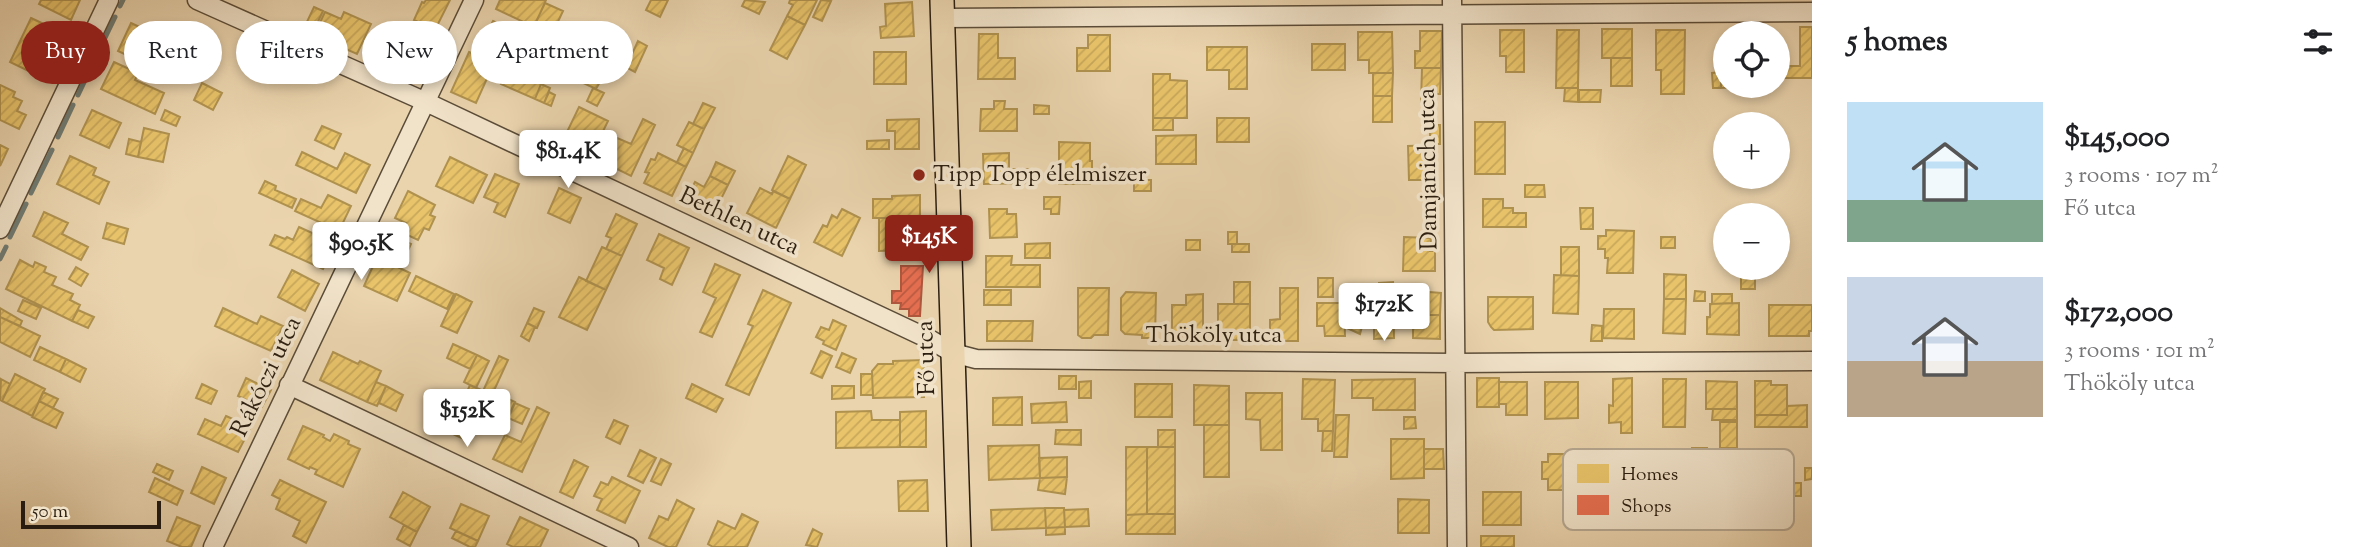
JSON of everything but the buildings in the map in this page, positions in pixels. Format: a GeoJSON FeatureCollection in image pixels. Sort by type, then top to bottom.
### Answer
{"type":"FeatureCollection","features":[{"type":"Feature","properties":{"kind":"main road","name":"Fő utca"},"geometry":{"type":"LineString","coordinates":[[943,9],[959,547]]}},
{"type":"Feature","properties":{"kind":"street"},"geometry":{"type":"LineString","coordinates":[[0,229],[109,0]]}},
{"type":"Feature","properties":{"kind":"street","name":"Bethlen utca"},"geometry":{"type":"LineString","coordinates":[[197,0],[426,102],[931,340],[953,353]]}},
{"type":"Feature","properties":{"kind":"street","name":"Rákóczi utca"},"geometry":{"type":"LineString","coordinates":[[213,547],[474,0]]}},
{"type":"Feature","properties":{"kind":"street"},"geometry":{"type":"LineString","coordinates":[[943,9],[1452,7],[1812,12]]}},
{"type":"Feature","properties":{"kind":"street","name":"Damjanich utca"},"geometry":{"type":"LineString","coordinates":[[1452,7],[1457,547]]}},
{"type":"Feature","properties":{"kind":"street","name":"Thököly utca"},"geometry":{"type":"LineString","coordinates":[[953,353],[976,359],[1455,363],[1812,361]]}},
{"type":"Feature","properties":{"kind":"street"},"geometry":{"type":"LineString","coordinates":[[289,386],[629,547]]}},
{"type":"Feature","properties":{"kind":"waterway"},"geometry":{"type":"LineString","coordinates":[[120,6],[123,0]]}},
{"type":"Feature","properties":{"kind":"waterway"},"geometry":{"type":"LineString","coordinates":[[110,27],[115,17]]}},
{"type":"Feature","properties":{"kind":"waterway"},"geometry":{"type":"LineString","coordinates":[[78,95],[83,84]]}},
{"type":"Feature","properties":{"kind":"waterway"},"geometry":{"type":"LineString","coordinates":[[58,137],[73,105]]}},
{"type":"Feature","properties":{"kind":"waterway"},"geometry":{"type":"LineString","coordinates":[[31,193],[52,150]]}},
{"type":"Feature","properties":{"kind":"waterway"},"geometry":{"type":"LineString","coordinates":[[10,237],[26,204]]}},
{"type":"Feature","properties":{"kind":"waterway"},"geometry":{"type":"LineString","coordinates":[[0,259],[6,247]]}},
{"type":"Feature","properties":{"kind":"place","name":"Tipp Topp élelmiszer"},"geometry":{"type":"Point","coordinates":[919,175]}}]}
